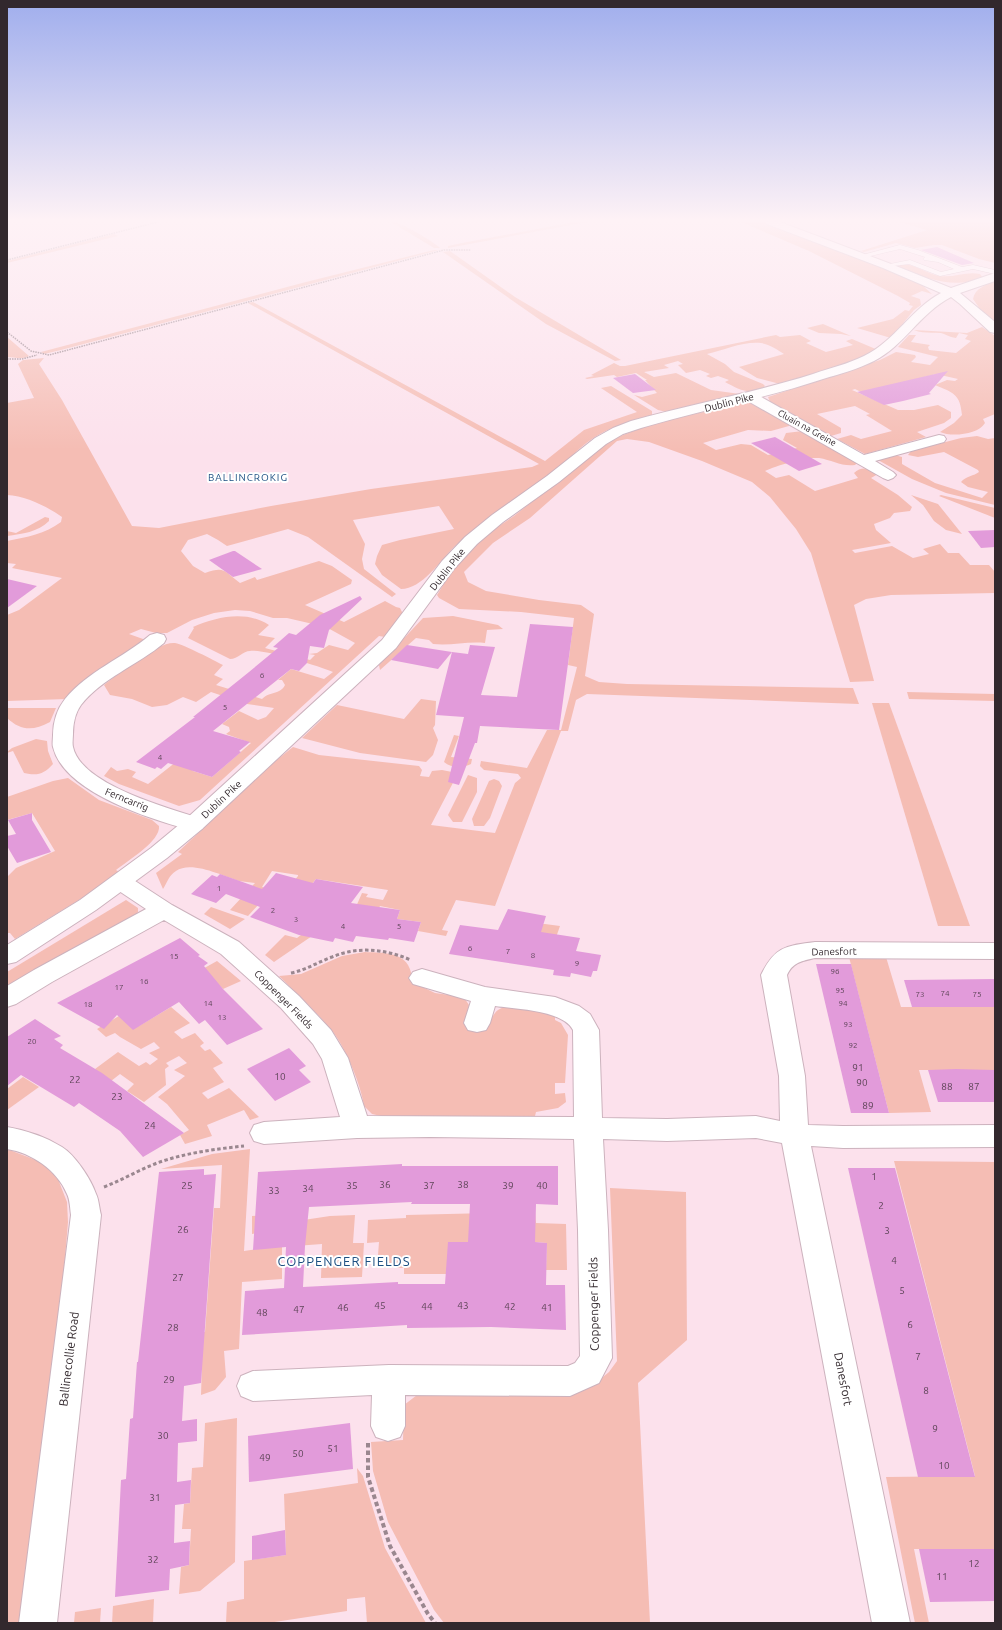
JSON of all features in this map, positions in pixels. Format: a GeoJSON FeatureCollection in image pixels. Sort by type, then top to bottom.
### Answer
{"type":"FeatureCollection","features":[{"type":"Feature","properties":{"kind":"street","name":"Dublin Pike"},"geometry":{"type":"LineString","coordinates":[[7,956],[88,905],[121,882],[194,824],[389,644],[406,624],[448,564],[467,543],[550,482],[602,440],[618,431],[751,397],[849,367],[882,353],[926,307],[940,298]]}},
{"type":"Feature","properties":{"kind":"street"},"geometry":{"type":"LineString","coordinates":[[960,298],[995,329]]}},
{"type":"Feature","properties":{"kind":"street","name":"Cluain na Greine"},"geometry":{"type":"LineString","coordinates":[[751,397],[888,475]]}},
{"type":"Feature","properties":{"kind":"street"},"geometry":{"type":"LineString","coordinates":[[862,460],[939,440]]}},
{"type":"Feature","properties":{"kind":"street","name":"Ferncarrig"},"geometry":{"type":"LineString","coordinates":[[157,639],[150,646],[132,657],[84,692],[71,704],[62,732],[62,746],[67,759],[74,770],[110,794],[194,824]]}},
{"type":"Feature","properties":{"kind":"street","name":"Coppenger Fields"},"geometry":{"type":"LineString","coordinates":[[121,882],[164,910],[230,948],[290,1002],[322,1037],[335,1058],[357,1127]]}},
{"type":"Feature","properties":{"kind":"street"},"geometry":{"type":"LineString","coordinates":[[7,998],[43,976],[164,910]]}},
{"type":"Feature","properties":{"kind":"street","name":"Danesfort"},"geometry":{"type":"LineString","coordinates":[[891,1623],[795,1135],[792,1076],[774,975],[778,964],[788,954],[815,950],[995,951]]}},
{"type":"Feature","properties":{"kind":"street","name":"Coppenger Fields"},"geometry":{"type":"LineString","coordinates":[[253,1386],[389,1380],[570,1381],[587,1373],[596,1358],[586,1030],[582,1020],[570,1012],[555,1006],[485,996],[422,978]]}},
{"type":"Feature","properties":{"kind":"street"},"geometry":{"type":"LineString","coordinates":[[477,1023],[485,996]]}},
{"type":"Feature","properties":{"kind":"street"},"geometry":{"type":"LineString","coordinates":[[264,1133],[357,1127],[430,1126],[667,1130],[756,1127],[795,1135],[843,1137],[995,1136]]}},
{"type":"Feature","properties":{"kind":"street","name":"Ballinecollie Road"},"geometry":{"type":"LineString","coordinates":[[7,1138],[19,1140],[53,1154],[71,1174],[82,1194],[86,1215],[38,1623]]}},
{"type":"Feature","properties":{"kind":"street"},"geometry":{"type":"LineString","coordinates":[[388,1426],[389,1380]]}},
{"type":"Feature","properties":{"kind":"path"},"geometry":{"type":"LineString","coordinates":[[7,359],[22,359],[37,355],[56,354],[265,298]]}},
{"type":"Feature","properties":{"kind":"path"},"geometry":{"type":"LineString","coordinates":[[7,332],[32,354],[37,355]]}},
{"type":"Feature","properties":{"kind":"path"},"geometry":{"type":"LineString","coordinates":[[266,980],[278,973],[298,972],[334,956],[351,951],[367,949],[397,953],[423,966],[422,978]]}},
{"type":"Feature","properties":{"kind":"path"},"geometry":{"type":"LineString","coordinates":[[82,1194],[118,1182],[163,1162],[194,1153],[228,1147],[263,1144],[264,1133]]}},
{"type":"Feature","properties":{"kind":"path"},"geometry":{"type":"LineString","coordinates":[[388,1426],[367,1426],[368,1478],[390,1546],[428,1614],[435,1623]]}},
{"type":"Feature","properties":{"kind":"shaded area"},"geometry":{"type":"Polygon","coordinates":[[[245,298],[257,298],[61,350],[44,354],[41,352],[245,298]]]}},
{"type":"Feature","properties":{"kind":"shaded area"},"geometry":{"type":"Polygon","coordinates":[[[509,298],[517,298],[621,360],[615,361],[546,324],[509,298]]]}},
{"type":"Feature","properties":{"kind":"shaded area"},"geometry":{"type":"Polygon","coordinates":[[[902,298],[920,299],[921,305],[914,310],[891,338],[857,328],[893,319],[905,310],[909,311],[913,306],[909,305],[910,303],[902,298]]]}},
{"type":"Feature","properties":{"kind":"shaded area"},"geometry":{"type":"Polygon","coordinates":[[[995,298],[995,323],[980,309],[973,299],[995,298]]]}},
{"type":"Feature","properties":{"kind":"shaded area"},"geometry":{"type":"Polygon","coordinates":[[[253,302],[545,461],[584,430],[637,412],[601,388],[611,386],[652,411],[652,416],[612,428],[593,438],[549,476],[465,537],[430,573],[409,588],[401,589],[382,575],[375,564],[377,556],[382,545],[454,529],[439,506],[353,520],[365,544],[362,559],[364,569],[396,594],[392,597],[308,537],[288,529],[227,546],[207,534],[188,540],[181,551],[193,566],[205,573],[217,570],[224,571],[240,583],[255,577],[257,580],[319,561],[332,566],[352,580],[351,584],[305,605],[344,622],[385,601],[400,608],[403,614],[385,637],[379,636],[200,800],[179,806],[119,784],[104,776],[111,767],[117,771],[128,769],[136,772],[132,777],[148,784],[181,758],[193,771],[212,777],[251,743],[226,734],[230,731],[229,727],[222,724],[239,711],[258,720],[266,717],[274,708],[247,704],[211,692],[196,702],[183,697],[167,705],[152,707],[132,699],[110,695],[104,685],[128,666],[159,647],[175,643],[223,665],[214,675],[223,679],[216,685],[262,699],[268,695],[278,692],[283,688],[285,685],[282,680],[278,680],[291,669],[324,679],[333,672],[291,658],[257,651],[247,651],[236,658],[230,659],[188,638],[194,628],[193,627],[221,618],[241,616],[260,620],[269,625],[258,635],[275,638],[265,648],[310,660],[315,655],[309,654],[317,653],[329,645],[348,650],[355,643],[326,627],[287,618],[273,618],[250,611],[235,610],[214,613],[192,620],[167,633],[156,633],[141,629],[129,634],[143,639],[144,643],[67,699],[7,701],[7,615],[19,610],[62,578],[12,568],[16,564],[7,563],[7,541],[36,534],[49,529],[61,522],[62,517],[36,502],[21,497],[7,495],[7,403],[34,398],[18,364],[23,360],[44,358],[39,364],[62,400],[132,526],[159,528],[271,506],[371,489],[532,467],[539,464],[248,303],[253,302]]]}},
{"type":"Feature","properties":{"kind":"shaded area"},"geometry":{"type":"Polygon","coordinates":[[[823,324],[851,336],[819,333],[807,328],[823,324]]]}},
{"type":"Feature","properties":{"kind":"shaded area"},"geometry":{"type":"Polygon","coordinates":[[[982,327],[995,336],[995,414],[983,419],[985,423],[982,427],[971,432],[957,435],[940,432],[954,423],[962,415],[958,398],[951,392],[935,385],[947,380],[955,381],[958,379],[936,374],[863,393],[855,389],[852,390],[898,410],[914,410],[938,405],[951,412],[951,418],[944,423],[917,432],[926,437],[865,454],[837,439],[851,435],[861,439],[892,431],[866,415],[870,414],[855,406],[817,414],[841,428],[841,433],[831,436],[770,402],[768,397],[880,360],[896,352],[915,355],[916,357],[911,362],[930,365],[938,357],[898,347],[909,335],[916,335],[911,342],[930,345],[928,347],[929,350],[956,353],[971,341],[965,339],[968,335],[959,333],[956,338],[941,333],[914,330],[967,333],[982,327]]]}},
{"type":"Feature","properties":{"kind":"shaded area"},"geometry":{"type":"Polygon","coordinates":[[[776,335],[780,337],[800,335],[811,341],[806,343],[826,352],[853,345],[846,341],[852,339],[878,350],[862,359],[829,371],[780,384],[757,378],[739,367],[784,354],[773,347],[761,343],[748,343],[707,354],[725,364],[734,372],[765,386],[755,391],[745,391],[725,382],[729,380],[718,376],[711,378],[706,376],[710,374],[700,370],[686,373],[678,365],[683,364],[678,361],[664,365],[669,368],[644,372],[654,377],[676,373],[711,390],[740,394],[671,413],[658,410],[634,395],[642,397],[657,393],[645,380],[647,380],[636,373],[617,377],[614,375],[587,379],[585,378],[594,376],[591,375],[614,363],[620,366],[625,366],[776,335]]]}},
{"type":"Feature","properties":{"kind":"shaded area"},"geometry":{"type":"Polygon","coordinates":[[[7,337],[29,356],[21,358],[7,357],[7,337]]]}},
{"type":"Feature","properties":{"kind":"shaded area"},"geometry":{"type":"Polygon","coordinates":[[[748,402],[790,424],[789,426],[771,431],[748,430],[703,443],[716,450],[741,444],[751,445],[768,455],[797,448],[783,440],[786,433],[803,431],[858,462],[855,465],[846,465],[824,459],[813,458],[777,466],[765,471],[776,478],[789,475],[815,491],[858,478],[854,473],[863,468],[878,474],[871,478],[898,495],[912,507],[910,511],[894,513],[890,518],[874,524],[876,530],[891,543],[852,550],[855,553],[892,546],[913,558],[929,554],[923,549],[940,544],[948,553],[959,553],[970,565],[989,565],[995,572],[995,593],[891,595],[866,599],[854,605],[874,681],[850,682],[811,553],[796,529],[770,497],[752,482],[702,461],[649,442],[627,439],[617,441],[530,518],[493,543],[464,572],[468,582],[486,591],[581,605],[594,614],[585,676],[599,682],[627,684],[853,688],[859,704],[587,694],[576,700],[568,731],[561,731],[495,906],[456,900],[442,930],[448,931],[446,936],[418,931],[421,922],[397,919],[400,910],[380,906],[377,912],[355,909],[362,893],[368,894],[366,897],[383,900],[388,890],[316,879],[311,885],[272,890],[248,916],[230,910],[255,883],[239,881],[207,870],[190,867],[182,868],[176,871],[170,877],[163,889],[156,873],[182,854],[178,852],[274,762],[293,747],[319,755],[419,766],[422,770],[420,776],[429,777],[432,771],[442,770],[457,773],[431,825],[495,833],[515,783],[521,778],[518,774],[484,770],[480,766],[481,761],[527,768],[547,730],[561,730],[577,667],[568,665],[574,618],[521,612],[459,609],[439,598],[437,595],[458,561],[487,534],[514,516],[606,443],[623,435],[657,423],[748,402]],[[272,871],[262,887],[272,890],[294,881],[298,875],[272,871]]]}},
{"type":"Feature","properties":{"kind":"shaded area"},"geometry":{"type":"Polygon","coordinates":[[[977,436],[988,439],[995,438],[995,505],[946,493],[912,479],[878,460],[895,455],[902,457],[902,464],[935,483],[982,498],[988,492],[968,487],[961,482],[965,478],[979,472],[978,470],[944,452],[918,457],[908,455],[911,451],[961,438],[977,436]]]}},
{"type":"Feature","properties":{"kind":"shaded area"},"geometry":{"type":"Polygon","coordinates":[[[911,495],[938,504],[962,534],[946,530],[934,521],[923,505],[911,495]]]}},
{"type":"Feature","properties":{"kind":"shaded area"},"geometry":{"type":"Polygon","coordinates":[[[941,495],[995,508],[995,518],[939,496],[941,495]]]}},
{"type":"Feature","properties":{"kind":"shaded area"},"geometry":{"type":"Polygon","coordinates":[[[45,517],[49,518],[49,521],[40,528],[7,536],[7,531],[16,533],[45,517]]]}},
{"type":"Feature","properties":{"kind":"shaded area"},"geometry":{"type":"Polygon","coordinates":[[[453,616],[498,625],[503,629],[487,630],[485,643],[433,644],[429,640],[416,638],[380,670],[379,665],[423,618],[453,616]]]}},
{"type":"Feature","properties":{"kind":"shaded area"},"geometry":{"type":"Polygon","coordinates":[[[907,692],[995,694],[995,701],[909,699],[907,692]]]}},
{"type":"Feature","properties":{"kind":"shaded area"},"geometry":{"type":"Polygon","coordinates":[[[421,699],[436,701],[435,725],[433,728],[438,740],[433,755],[426,762],[360,753],[302,738],[337,705],[404,719],[421,699]]]}},
{"type":"Feature","properties":{"kind":"shaded area"},"geometry":{"type":"Polygon","coordinates":[[[872,703],[889,703],[970,926],[938,926],[872,703]]]}},
{"type":"Feature","properties":{"kind":"shaded area"},"geometry":{"type":"Polygon","coordinates":[[[7,708],[56,708],[50,722],[38,727],[27,728],[17,725],[7,718],[7,708]]]}},
{"type":"Feature","properties":{"kind":"shaded area"},"geometry":{"type":"Polygon","coordinates":[[[454,735],[459,736],[451,757],[472,759],[471,764],[457,767],[444,762],[454,735]]]}},
{"type":"Feature","properties":{"kind":"shaded area"},"geometry":{"type":"Polygon","coordinates":[[[36,739],[47,741],[48,751],[53,764],[44,772],[37,774],[24,773],[13,751],[7,752],[12,748],[36,739]]]}},
{"type":"Feature","properties":{"kind":"shaded area"},"geometry":{"type":"Polygon","coordinates":[[[468,775],[477,778],[477,792],[462,822],[453,822],[448,815],[468,775]]]}},
{"type":"Feature","properties":{"kind":"shaded area"},"geometry":{"type":"Polygon","coordinates":[[[68,778],[99,800],[152,820],[159,826],[158,832],[149,844],[116,870],[121,873],[15,939],[10,933],[7,933],[7,877],[16,868],[55,851],[32,813],[7,820],[7,797],[53,781],[68,778]]]}},
{"type":"Feature","properties":{"kind":"shaded area"},"geometry":{"type":"Polygon","coordinates":[[[494,779],[499,781],[502,786],[490,818],[484,826],[474,826],[472,819],[489,781],[494,779]]]}},
{"type":"Feature","properties":{"kind":"shaded area"},"geometry":{"type":"Polygon","coordinates":[[[126,900],[138,908],[138,912],[133,919],[7,988],[7,972],[126,900]]]}},
{"type":"Feature","properties":{"kind":"shaded area"},"geometry":{"type":"Polygon","coordinates":[[[211,907],[245,919],[230,929],[204,914],[211,907]]]}},
{"type":"Feature","properties":{"kind":"shaded area"},"geometry":{"type":"Polygon","coordinates":[[[545,924],[560,926],[553,946],[530,925],[545,924]]]}},
{"type":"Feature","properties":{"kind":"shaded area"},"geometry":{"type":"Polygon","coordinates":[[[313,926],[312,936],[274,962],[265,955],[285,935],[297,938],[313,926]]]}},
{"type":"Feature","properties":{"kind":"shaded area"},"geometry":{"type":"Polygon","coordinates":[[[365,952],[382,953],[400,957],[408,965],[414,983],[435,993],[465,999],[469,1005],[465,1026],[486,1030],[495,1013],[506,1007],[523,1007],[555,1014],[555,1020],[561,1023],[568,1035],[565,1083],[555,1083],[555,1094],[565,1093],[566,1102],[558,1108],[536,1112],[535,1116],[381,1116],[372,1114],[364,1106],[348,1057],[338,1039],[307,1003],[279,976],[301,974],[342,956],[365,952]]]}},
{"type":"Feature","properties":{"kind":"shaded area"},"geometry":{"type":"Polygon","coordinates":[[[849,957],[886,957],[901,1007],[995,1007],[995,1070],[919,1070],[931,1112],[889,1113],[849,957]]]}},
{"type":"Feature","properties":{"kind":"shaded area"},"geometry":{"type":"Polygon","coordinates":[[[217,961],[241,981],[223,989],[215,981],[190,976],[217,961]]]}},
{"type":"Feature","properties":{"kind":"shaded area"},"geometry":{"type":"Polygon","coordinates":[[[171,1007],[190,1023],[174,1032],[182,1039],[195,1033],[204,1043],[200,1046],[205,1051],[210,1049],[223,1063],[213,1068],[224,1082],[202,1093],[208,1099],[229,1088],[259,1117],[250,1120],[244,1110],[207,1125],[212,1136],[185,1144],[180,1135],[189,1130],[167,1104],[158,1097],[185,1076],[174,1070],[187,1063],[179,1056],[166,1063],[169,1066],[165,1069],[166,1085],[144,1102],[127,1091],[134,1084],[120,1074],[106,1085],[95,1069],[118,1052],[139,1066],[146,1062],[150,1065],[158,1059],[149,1053],[160,1048],[154,1042],[141,1049],[115,1033],[106,1037],[97,1029],[124,1013],[139,1026],[171,1007]]]}},
{"type":"Feature","properties":{"kind":"shaded area"},"geometry":{"type":"Polygon","coordinates":[[[23,1077],[39,1087],[7,1110],[7,1089],[23,1077]]]}},
{"type":"Feature","properties":{"kind":"shaded area"},"geometry":{"type":"Polygon","coordinates":[[[7,1149],[41,1162],[58,1179],[67,1202],[68,1222],[62,1295],[21,1623],[7,1623],[7,1149]]]}},
{"type":"Feature","properties":{"kind":"shaded area"},"geometry":{"type":"Polygon","coordinates":[[[250,1149],[244,1251],[258,1249],[258,1233],[252,1234],[252,1216],[274,1215],[277,1224],[330,1216],[355,1215],[353,1243],[364,1243],[362,1277],[321,1278],[322,1244],[282,1247],[282,1279],[242,1282],[239,1349],[224,1351],[226,1377],[215,1390],[201,1395],[202,1364],[188,1333],[205,1332],[214,1208],[220,1208],[222,1165],[161,1169],[212,1154],[250,1149]]]}},
{"type":"Feature","properties":{"kind":"shaded area"},"geometry":{"type":"Polygon","coordinates":[[[894,1161],[995,1162],[995,1549],[914,1549],[929,1623],[915,1623],[886,1477],[975,1476],[894,1161]]]}},
{"type":"Feature","properties":{"kind":"shaded area"},"geometry":{"type":"Polygon","coordinates":[[[610,1188],[686,1192],[687,1340],[638,1383],[650,1623],[444,1623],[434,1610],[388,1522],[373,1471],[371,1442],[403,1440],[404,1405],[421,1392],[565,1393],[592,1386],[609,1372],[617,1361],[610,1188]]]}},
{"type":"Feature","properties":{"kind":"shaded area"},"geometry":{"type":"Polygon","coordinates":[[[535,1212],[536,1223],[566,1224],[567,1270],[546,1270],[547,1243],[535,1242],[535,1228],[446,1274],[404,1274],[404,1268],[377,1268],[379,1242],[367,1243],[368,1220],[406,1218],[406,1215],[535,1212]]]}},
{"type":"Feature","properties":{"kind":"shaded area"},"geometry":{"type":"Polygon","coordinates":[[[237,1418],[235,1562],[200,1591],[179,1594],[181,1567],[189,1565],[191,1529],[182,1529],[184,1504],[190,1503],[192,1468],[203,1467],[205,1423],[237,1418]]]}},
{"type":"Feature","properties":{"kind":"shaded area"},"geometry":{"type":"Polygon","coordinates":[[[357,1468],[363,1476],[385,1548],[426,1623],[367,1623],[365,1597],[347,1599],[347,1611],[268,1623],[226,1623],[227,1602],[244,1599],[244,1561],[286,1555],[284,1494],[358,1483],[357,1468]]]}},
{"type":"Feature","properties":{"kind":"shaded area"},"geometry":{"type":"Polygon","coordinates":[[[154,1599],[153,1623],[112,1623],[113,1606],[154,1599]]]}},
{"type":"Feature","properties":{"kind":"shaded area"},"geometry":{"type":"Polygon","coordinates":[[[101,1608],[100,1623],[74,1623],[75,1612],[101,1608]]]}},
{"type":"Feature","properties":{"kind":"building"},"geometry":{"type":"Polygon","coordinates":[[[948,371],[929,393],[931,394],[903,401],[884,405],[857,392],[948,371]]]}},
{"type":"Feature","properties":{"kind":"building"},"geometry":{"type":"Polygon","coordinates":[[[635,374],[656,390],[633,393],[613,378],[635,374]]]}},
{"type":"Feature","properties":{"kind":"building"},"geometry":{"type":"Polygon","coordinates":[[[775,437],[822,464],[799,471],[751,443],[775,437]]]}},
{"type":"Feature","properties":{"kind":"building"},"geometry":{"type":"Polygon","coordinates":[[[995,530],[995,547],[981,548],[968,531],[995,530]]]}},
{"type":"Feature","properties":{"kind":"building"},"geometry":{"type":"Polygon","coordinates":[[[233,551],[262,569],[233,577],[209,560],[233,551]]]}},
{"type":"Feature","properties":{"kind":"building"},"geometry":{"type":"Polygon","coordinates":[[[7,579],[37,586],[7,608],[7,579]]]}},
{"type":"Feature","properties":{"kind":"building"},"geometry":{"type":"Polygon","coordinates":[[[360,596],[362,599],[329,630],[324,648],[310,646],[307,663],[299,671],[291,669],[213,731],[250,742],[239,751],[241,752],[212,777],[168,763],[161,769],[157,767],[155,769],[136,762],[195,717],[193,717],[278,648],[273,647],[289,633],[296,635],[320,615],[360,596]]]}},
{"type":"Feature","properties":{"kind":"building"},"geometry":{"type":"Polygon","coordinates":[[[530,624],[573,627],[559,730],[480,726],[477,743],[475,743],[459,785],[448,782],[464,717],[436,715],[452,652],[468,654],[470,645],[495,647],[481,695],[517,697],[530,624]]]}},
{"type":"Feature","properties":{"kind":"building"},"geometry":{"type":"Polygon","coordinates":[[[407,645],[452,652],[438,669],[391,660],[407,645]]]}},
{"type":"Feature","properties":{"kind":"building"},"geometry":{"type":"Polygon","coordinates":[[[32,813],[32,820],[51,852],[17,863],[7,846],[7,836],[16,834],[8,820],[32,813]]]}},
{"type":"Feature","properties":{"kind":"building"},"geometry":{"type":"Polygon","coordinates":[[[276,873],[313,883],[316,879],[363,887],[351,903],[400,910],[397,919],[421,922],[414,942],[389,938],[388,940],[356,936],[353,942],[335,938],[333,942],[299,935],[250,917],[260,907],[226,894],[216,903],[191,894],[212,875],[217,877],[220,874],[262,889],[276,873]]]}},
{"type":"Feature","properties":{"kind":"building"},"geometry":{"type":"Polygon","coordinates":[[[508,909],[546,916],[541,932],[580,938],[576,951],[601,955],[597,971],[593,971],[591,977],[571,973],[570,977],[553,975],[554,970],[449,954],[460,925],[498,930],[508,909]]]}},
{"type":"Feature","properties":{"kind":"building"},"geometry":{"type":"Polygon","coordinates":[[[180,938],[200,955],[198,956],[208,963],[204,966],[223,989],[263,1029],[227,1045],[205,1020],[199,1024],[179,1002],[133,1030],[117,1015],[104,1029],[57,1003],[180,938]]]}},
{"type":"Feature","properties":{"kind":"building"},"geometry":{"type":"Polygon","coordinates":[[[816,964],[851,964],[889,1113],[851,1113],[816,964]]]}},
{"type":"Feature","properties":{"kind":"building"},"geometry":{"type":"Polygon","coordinates":[[[995,979],[995,1007],[912,1007],[904,980],[995,979]]]}},
{"type":"Feature","properties":{"kind":"building"},"geometry":{"type":"Polygon","coordinates":[[[35,1019],[61,1036],[54,1039],[63,1045],[60,1048],[102,1073],[184,1133],[143,1157],[120,1131],[79,1103],[74,1107],[21,1075],[7,1086],[7,1037],[35,1019]]]}},
{"type":"Feature","properties":{"kind":"building"},"geometry":{"type":"Polygon","coordinates":[[[289,1048],[306,1066],[299,1070],[311,1082],[275,1101],[247,1069],[289,1048]]]}},
{"type":"Feature","properties":{"kind":"building"},"geometry":{"type":"Polygon","coordinates":[[[928,1070],[995,1070],[995,1102],[938,1102],[928,1070]]]}},
{"type":"Feature","properties":{"kind":"building"},"geometry":{"type":"Polygon","coordinates":[[[402,1164],[402,1166],[558,1166],[558,1205],[536,1204],[535,1242],[547,1243],[546,1285],[565,1285],[566,1330],[491,1327],[407,1328],[407,1325],[242,1335],[245,1291],[284,1288],[286,1247],[253,1250],[258,1172],[402,1164]],[[412,1202],[309,1207],[303,1287],[398,1282],[398,1284],[445,1284],[448,1242],[468,1242],[470,1204],[411,1204],[412,1202]]]}},
{"type":"Feature","properties":{"kind":"building"},"geometry":{"type":"Polygon","coordinates":[[[848,1168],[895,1168],[975,1477],[918,1477],[848,1168]]]}},
{"type":"Feature","properties":{"kind":"building"},"geometry":{"type":"Polygon","coordinates":[[[204,1169],[204,1175],[216,1174],[201,1383],[184,1386],[182,1421],[197,1419],[197,1441],[178,1443],[177,1482],[191,1480],[190,1503],[175,1505],[174,1543],[190,1541],[189,1565],[170,1569],[169,1590],[115,1597],[121,1480],[126,1479],[130,1419],[133,1418],[137,1362],[159,1172],[204,1169]]]}},
{"type":"Feature","properties":{"kind":"building"},"geometry":{"type":"Polygon","coordinates":[[[350,1423],[353,1469],[249,1482],[248,1436],[350,1423]]]}},
{"type":"Feature","properties":{"kind":"building"},"geometry":{"type":"Polygon","coordinates":[[[285,1530],[286,1555],[252,1560],[252,1536],[285,1530]]]}},
{"type":"Feature","properties":{"kind":"building"},"geometry":{"type":"Polygon","coordinates":[[[919,1549],[995,1549],[995,1601],[930,1602],[919,1549]]]}},
{"type":"Feature","properties":{"kind":"district","name":"BALLINCROKIG"},"geometry":{"type":"Point","coordinates":[248,477]}},
{"type":"Feature","properties":{"kind":"district","name":"COPPENGER FIELDS"},"geometry":{"type":"Point","coordinates":[344,1261]}}]}
